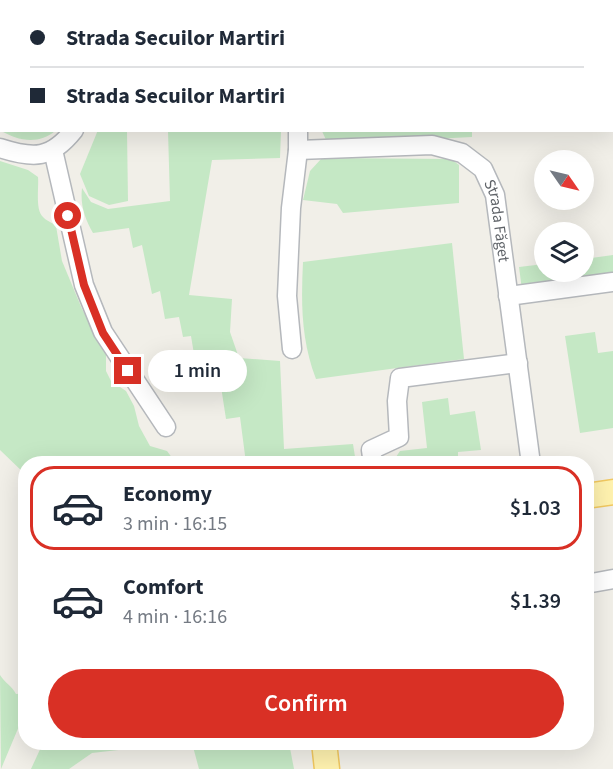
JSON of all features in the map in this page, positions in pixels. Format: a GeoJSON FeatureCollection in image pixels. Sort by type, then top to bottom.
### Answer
{"type":"FeatureCollection","features":[{"type":"Feature","properties":{"kind":"main road"},"geometry":{"type":"LineString","coordinates":[[594,495],[613,492]]}},
{"type":"Feature","properties":{"kind":"main road"},"geometry":{"type":"LineString","coordinates":[[325,750],[327,769]]}},
{"type":"Feature","properties":{"kind":"street"},"geometry":{"type":"LineString","coordinates":[[0,148],[22,155],[54,154],[73,132]]}},
{"type":"Feature","properties":{"kind":"street"},"geometry":{"type":"LineString","coordinates":[[292,349],[287,296],[291,208],[298,132]]}},
{"type":"Feature","properties":{"kind":"street","name":"Strada Făget"},"geometry":{"type":"LineString","coordinates":[[298,150],[432,145],[462,153],[483,169],[495,195],[530,456]]}},
{"type":"Feature","properties":{"kind":"street"},"geometry":{"type":"LineString","coordinates":[[54,154],[84,285],[103,333],[166,428]]}},
{"type":"Feature","properties":{"kind":"street"},"geometry":{"type":"LineString","coordinates":[[508,296],[613,282]]}},
{"type":"Feature","properties":{"kind":"street"},"geometry":{"type":"LineString","coordinates":[[372,456],[371,450],[399,437],[397,401],[400,378],[518,363]]}},
{"type":"Feature","properties":{"kind":"street"},"geometry":{"type":"LineString","coordinates":[[594,583],[613,579]]}},
{"type":"Feature","properties":{"kind":"green space"},"geometry":{"type":"Polygon","coordinates":[[[4,132],[54,132],[35,140],[14,137],[4,132]]]}},
{"type":"Feature","properties":{"kind":"green space"},"geometry":{"type":"Polygon","coordinates":[[[97,132],[127,132],[128,201],[109,205],[89,196],[80,174],[97,132]]]}},
{"type":"Feature","properties":{"kind":"green space"},"geometry":{"type":"Polygon","coordinates":[[[168,132],[281,132],[280,158],[212,160],[189,295],[232,299],[230,332],[239,358],[280,361],[284,449],[353,444],[355,456],[245,456],[240,417],[226,419],[220,380],[213,382],[209,362],[196,366],[191,336],[183,337],[179,317],[165,319],[160,291],[152,294],[142,245],[133,248],[129,228],[93,233],[84,212],[82,188],[91,202],[108,209],[170,201],[168,132]]]}},
{"type":"Feature","properties":{"kind":"green space"},"geometry":{"type":"Polygon","coordinates":[[[322,132],[472,132],[472,137],[333,144],[326,140],[322,132]]]}},
{"type":"Feature","properties":{"kind":"green space"},"geometry":{"type":"Polygon","coordinates":[[[322,158],[451,159],[459,165],[459,203],[343,213],[337,204],[303,200],[310,171],[322,158]]]}},
{"type":"Feature","properties":{"kind":"green space"},"geometry":{"type":"Polygon","coordinates":[[[0,161],[28,170],[38,177],[38,204],[41,214],[56,226],[62,261],[82,309],[106,354],[106,371],[111,381],[126,391],[134,406],[139,426],[150,446],[167,451],[171,456],[18,456],[18,467],[0,450],[0,161]]]}},
{"type":"Feature","properties":{"kind":"green space"},"geometry":{"type":"Polygon","coordinates":[[[452,243],[464,359],[316,379],[307,350],[303,321],[303,262],[452,243]]]}},
{"type":"Feature","properties":{"kind":"green space"},"geometry":{"type":"Polygon","coordinates":[[[613,255],[613,287],[522,290],[519,267],[534,265],[534,282],[594,282],[594,258],[613,255]]]}},
{"type":"Feature","properties":{"kind":"green space"},"geometry":{"type":"Polygon","coordinates":[[[595,332],[598,353],[613,351],[613,428],[580,433],[565,336],[595,332]]]}},
{"type":"Feature","properties":{"kind":"green space"},"geometry":{"type":"Polygon","coordinates":[[[448,398],[450,415],[475,411],[481,450],[458,452],[458,456],[397,456],[400,451],[427,448],[422,402],[448,398]]]}},
{"type":"Feature","properties":{"kind":"green space"},"geometry":{"type":"Polygon","coordinates":[[[0,675],[18,694],[18,729],[1,769],[0,675]]]}},
{"type":"Feature","properties":{"kind":"green space"},"geometry":{"type":"Polygon","coordinates":[[[39,750],[118,750],[92,753],[69,769],[31,769],[39,750]]]}},
{"type":"Feature","properties":{"kind":"green space"},"geometry":{"type":"Polygon","coordinates":[[[194,750],[290,750],[294,769],[199,769],[194,750]]]}},
{"type":"Feature","properties":{"kind":"route"},"geometry":{"type":"LineString","coordinates":[[68,216],[84,285],[103,333],[128,371]]}}]}
